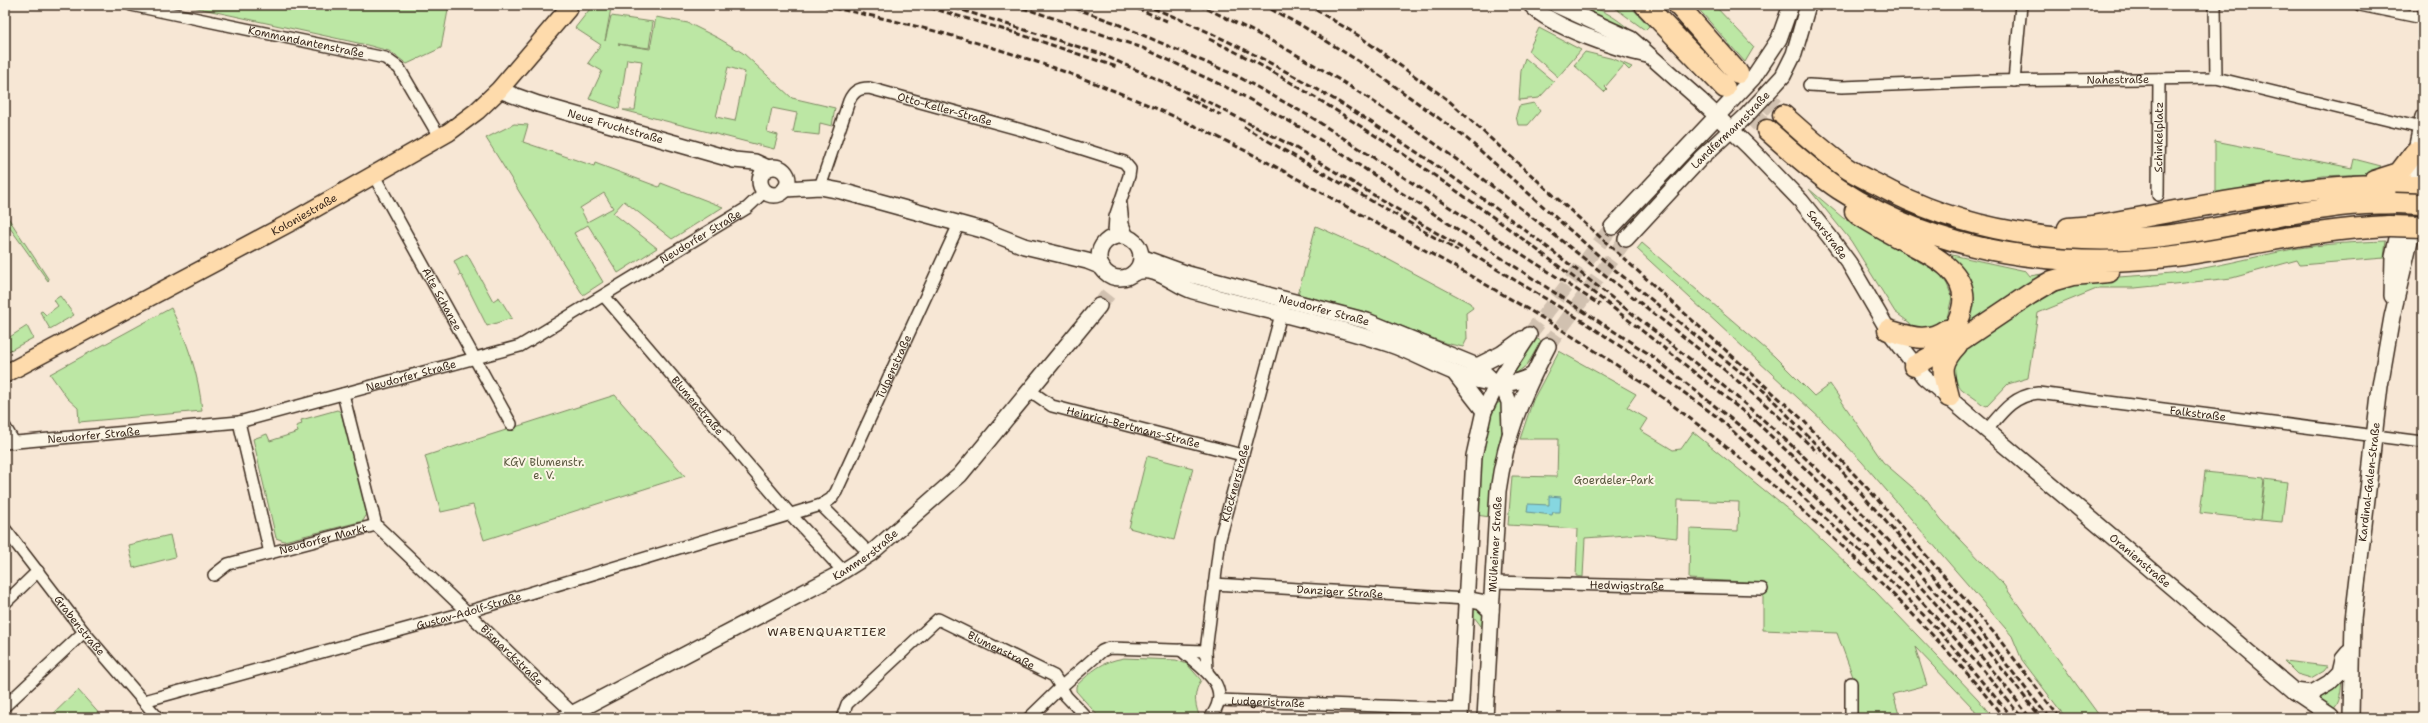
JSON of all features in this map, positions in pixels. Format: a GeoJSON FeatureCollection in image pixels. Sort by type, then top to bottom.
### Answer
{"type":"FeatureCollection","features":[{"type":"Feature","properties":{"kind":"highway"},"geometry":{"type":"LineString","coordinates":[[1645,5],[1725,88]]}},
{"type":"Feature","properties":{"kind":"highway"},"geometry":{"type":"LineString","coordinates":[[1678,5],[1738,73]]}},
{"type":"Feature","properties":{"kind":"highway"},"geometry":{"type":"LineString","coordinates":[[1783,115],[1808,138],[1847,168],[1890,192],[1922,206],[1984,226],[2043,237],[2119,240],[2164,236],[2333,207],[2395,203],[2423,204]]}},
{"type":"Feature","properties":{"kind":"highway"},"geometry":{"type":"LineString","coordinates":[[1767,130],[1838,188],[1905,223],[1948,238],[2010,253],[2054,258],[2106,260],[2183,255],[2329,230],[2389,226],[2423,227]]}},
{"type":"Feature","properties":{"kind":"highway"},"geometry":{"type":"LineString","coordinates":[[1984,226],[2024,224],[2064,228],[2093,226],[2269,195],[2355,185],[2386,179],[2398,173],[2415,152]]}},
{"type":"Feature","properties":{"kind":"highway"},"geometry":{"type":"LineString","coordinates":[[2355,185],[2419,186]]}},
{"type":"Feature","properties":{"kind":"highway"},"geometry":{"type":"LineString","coordinates":[[1838,188],[1859,215],[1930,254],[1952,272],[1962,288],[1962,310],[1952,331],[1928,348],[1914,366]]}},
{"type":"Feature","properties":{"kind":"highway"},"geometry":{"type":"LineString","coordinates":[[1914,366],[1962,339],[2030,294],[2052,282],[2073,275],[2142,270],[2183,255]]}},
{"type":"Feature","properties":{"kind":"highway"},"geometry":{"type":"LineString","coordinates":[[1888,330],[1918,339],[1930,338],[1947,329],[1962,310]]}},
{"type":"Feature","properties":{"kind":"highway"},"geometry":{"type":"LineString","coordinates":[[1949,398],[1943,367],[1949,354],[1962,339]]}},
{"type":"Feature","properties":{"kind":"main road","name":"Saarstraße"},"geometry":{"type":"LineString","coordinates":[[1556,5],[1631,39],[1647,55],[1716,114],[1801,201],[1829,236],[1849,263],[1888,330],[1914,366],[1987,430]]}},
{"type":"Feature","properties":{"kind":"main road","name":"Landfermannstraße"},"geometry":{"type":"LineString","coordinates":[[1612,227],[1716,114],[1753,78],[1768,58],[1784,26],[1791,5]]}},
{"type":"Feature","properties":{"kind":"main road","name":"Landfermannstraße"},"geometry":{"type":"LineString","coordinates":[[1626,239],[1701,158],[1782,76],[1796,48],[1808,5]]}},
{"type":"Feature","properties":{"kind":"main road","name":"Saarstraße"},"geometry":{"type":"LineString","coordinates":[[1534,8],[1566,28],[1627,51],[1647,55]]}},
{"type":"Feature","properties":{"kind":"main road","name":"Koloniestraße"},"geometry":{"type":"LineString","coordinates":[[5,374],[291,222],[373,174],[440,138],[477,111],[499,90],[568,9]]}},
{"type":"Feature","properties":{"kind":"main road","name":"Neue Fruchtstraße"},"geometry":{"type":"LineString","coordinates":[[499,90],[538,104],[734,160],[765,171]]}},
{"type":"Feature","properties":{"kind":"main road","name":"Kardinal-Galen-Straße"},"geometry":{"type":"LineString","coordinates":[[2340,717],[2350,676],[2353,620],[2373,437],[2392,317],[2419,186],[2415,152],[2422,123]]}},
{"type":"Feature","properties":{"kind":"main road"},"geometry":{"type":"LineString","coordinates":[[787,183],[780,168],[765,171],[761,184],[765,191],[776,194],[787,183],[822,184],[986,231],[1032,238],[1088,252],[1106,244],[1128,237],[1138,245],[1141,257],[1134,273],[1114,283],[1102,267],[1100,258],[1106,244]]}},
{"type":"Feature","properties":{"kind":"main road"},"geometry":{"type":"LineString","coordinates":[[986,231],[1024,246],[1102,267]]}},
{"type":"Feature","properties":{"kind":"main road","name":"Neudorfer Straße"},"geometry":{"type":"LineString","coordinates":[[1141,257],[1188,274],[1380,325],[1497,384],[1505,392],[1509,402],[1510,429]]}},
{"type":"Feature","properties":{"kind":"main road","name":"Neudorfer Straße"},"geometry":{"type":"LineString","coordinates":[[1134,273],[1147,270],[1162,275],[1191,290],[1391,345],[1456,375],[1484,411]]}},
{"type":"Feature","properties":{"kind":"main road","name":"Kammerstraße"},"geometry":{"type":"LineString","coordinates":[[572,716],[843,571],[870,554],[960,475],[1099,306]]}},
{"type":"Feature","properties":{"kind":"main road"},"geometry":{"type":"LineString","coordinates":[[1460,714],[1474,456],[1484,411],[1497,384],[1529,335],[1516,342],[1476,373]]}},
{"type":"Feature","properties":{"kind":"main road"},"geometry":{"type":"LineString","coordinates":[[1497,384],[1512,384],[1531,376],[1548,346]]}},
{"type":"Feature","properties":{"kind":"main road","name":"Neudorfer Straße"},"geometry":{"type":"LineString","coordinates":[[1456,375],[1476,373]]}},
{"type":"Feature","properties":{"kind":"main road","name":"Mülheimer Straße"},"geometry":{"type":"LineString","coordinates":[[1485,718],[1498,491],[1510,429],[1531,376]]}},
{"type":"Feature","properties":{"kind":"main road","name":"Oranienstraße"},"geometry":{"type":"LineString","coordinates":[[1987,430],[2294,691],[2340,717]]}},
{"type":"Feature","properties":{"kind":"main road"},"geometry":{"type":"LineString","coordinates":[[1466,599],[1481,602],[1491,611]]}},
{"type":"Feature","properties":{"kind":"main road","name":"Kardinal-Galen-Straße"},"geometry":{"type":"LineString","coordinates":[[2294,691],[2312,692],[2329,683],[2340,672],[2344,659],[2352,648]]}},
{"type":"Feature","properties":{"kind":"main road","name":"Oranienstraße"},"geometry":{"type":"LineString","coordinates":[[2294,691],[2314,718]]}},
{"type":"Feature","properties":{"kind":"street","name":"Kommandantenstraße"},"geometry":{"type":"LineString","coordinates":[[131,5],[385,58],[399,68],[440,138]]}},
{"type":"Feature","properties":{"kind":"street"},"geometry":{"type":"LineString","coordinates":[[2014,81],[2021,5]]}},
{"type":"Feature","properties":{"kind":"street"},"geometry":{"type":"LineString","coordinates":[[2216,5],[2216,78]]}},
{"type":"Feature","properties":{"kind":"street"},"geometry":{"type":"LineString","coordinates":[[2360,5],[2423,18]]}},
{"type":"Feature","properties":{"kind":"street","name":"Nahestraße"},"geometry":{"type":"LineString","coordinates":[[1809,85],[1842,87],[2014,81],[2216,78],[2422,123]]}},
{"type":"Feature","properties":{"kind":"street","name":"Schinkelplatz"},"geometry":{"type":"LineString","coordinates":[[2158,194],[2159,79]]}},
{"type":"Feature","properties":{"kind":"street","name":"Otto-Keller-Straße"},"geometry":{"type":"LineString","coordinates":[[822,184],[848,101],[853,93],[862,88],[869,88],[1124,162],[1130,169],[1121,204]]}},
{"type":"Feature","properties":{"kind":"street","name":"Alte Schanze"},"geometry":{"type":"LineString","coordinates":[[373,174],[511,424]]}},
{"type":"Feature","properties":{"kind":"street","name":"Neudorfer Straße"},"geometry":{"type":"LineString","coordinates":[[5,427],[10,442],[239,422],[505,350],[533,340],[747,208],[765,191]]}},
{"type":"Feature","properties":{"kind":"street"},"geometry":{"type":"LineString","coordinates":[[1121,204],[1123,224],[1128,237]]}},
{"type":"Feature","properties":{"kind":"street"},"geometry":{"type":"LineString","coordinates":[[1106,244],[1114,232],[1114,217],[1121,204]]}},
{"type":"Feature","properties":{"kind":"street","name":"Tulpenstraße"},"geometry":{"type":"LineString","coordinates":[[821,504],[831,499],[836,492],[959,224]]}},
{"type":"Feature","properties":{"kind":"street","name":"Blumenstraße"},"geometry":{"type":"LineString","coordinates":[[604,296],[791,515],[843,571]]}},
{"type":"Feature","properties":{"kind":"street","name":"Klöcknerstraße"},"geometry":{"type":"LineString","coordinates":[[1206,671],[1206,651],[1220,539],[1285,299]]}},
{"type":"Feature","properties":{"kind":"street","name":"Heinrich-Bertmans-Straße"},"geometry":{"type":"LineString","coordinates":[[1029,390],[1052,406],[1242,455]]}},
{"type":"Feature","properties":{"kind":"street","name":"Falkstraße"},"geometry":{"type":"LineString","coordinates":[[1987,430],[2013,401],[2026,395],[2038,393],[2373,437],[2423,442]]}},
{"type":"Feature","properties":{"kind":"street","name":"Neudorfer Markt"},"geometry":{"type":"LineString","coordinates":[[239,422],[270,553],[376,525],[343,394]]}},
{"type":"Feature","properties":{"kind":"street"},"geometry":{"type":"LineString","coordinates":[[791,515],[821,504],[870,554]]}},
{"type":"Feature","properties":{"kind":"street","name":"Gustav-Adolf-Straße"},"geometry":{"type":"LineString","coordinates":[[144,701],[467,612],[791,515]]}},
{"type":"Feature","properties":{"kind":"street","name":"Bismarckstraße"},"geometry":{"type":"LineString","coordinates":[[376,525],[467,612],[572,716]]}},
{"type":"Feature","properties":{"kind":"street","name":"Grabenstraße"},"geometry":{"type":"LineString","coordinates":[[5,529],[84,632],[158,718]]}},
{"type":"Feature","properties":{"kind":"street"},"geometry":{"type":"LineString","coordinates":[[214,576],[228,564],[270,553]]}},
{"type":"Feature","properties":{"kind":"street"},"geometry":{"type":"LineString","coordinates":[[5,604],[38,571]]}},
{"type":"Feature","properties":{"kind":"street","name":"Hedwigstraße"},"geometry":{"type":"LineString","coordinates":[[1493,582],[1762,589]]}},
{"type":"Feature","properties":{"kind":"street","name":"Danziger Straße"},"geometry":{"type":"LineString","coordinates":[[1214,584],[1466,599]]}},
{"type":"Feature","properties":{"kind":"street","name":"Blumenstraße"},"geometry":{"type":"LineString","coordinates":[[842,718],[847,704],[938,619],[1054,676],[1066,696],[1087,718]]}},
{"type":"Feature","properties":{"kind":"street"},"geometry":{"type":"LineString","coordinates":[[5,706],[84,632]]}},
{"type":"Feature","properties":{"kind":"street"},"geometry":{"type":"LineString","coordinates":[[1029,718],[1095,656],[1109,648],[1206,651]]}},
{"type":"Feature","properties":{"kind":"street"},"geometry":{"type":"LineString","coordinates":[[1181,650],[1206,671],[1215,682],[1219,700],[1217,708],[1210,718]]}},
{"type":"Feature","properties":{"kind":"street"},"geometry":{"type":"LineString","coordinates":[[1851,682],[1851,718]]}},
{"type":"Feature","properties":{"kind":"street","name":"Ludgeristraße"},"geometry":{"type":"LineString","coordinates":[[1219,700],[1460,714]]}},
{"type":"Feature","properties":{"kind":"green space"},"geometry":{"type":"Polygon","coordinates":[[[184,5],[449,5],[441,48],[407,64],[389,51],[367,45],[184,5]]]}},
{"type":"Feature","properties":{"kind":"green space"},"geometry":{"type":"Polygon","coordinates":[[[593,5],[611,8],[605,41],[611,16],[653,22],[649,48],[618,44],[650,49],[656,17],[688,23],[743,53],[792,98],[835,108],[832,126],[820,123],[819,135],[793,132],[797,113],[772,108],[767,132],[778,135],[774,149],[623,110],[635,110],[642,61],[627,59],[619,109],[589,99],[602,71],[588,63],[601,45],[575,28],[593,5]],[[728,67],[716,117],[735,121],[745,72],[728,67]]]}},
{"type":"Feature","properties":{"kind":"green space"},"geometry":{"type":"Polygon","coordinates":[[[1571,5],[1598,9],[1619,21],[1634,33],[1571,5]]]}},
{"type":"Feature","properties":{"kind":"green space"},"geometry":{"type":"Polygon","coordinates":[[[1611,5],[1629,5],[1649,26],[1645,30],[1611,5]]]}},
{"type":"Feature","properties":{"kind":"green space"},"geometry":{"type":"Polygon","coordinates":[[[1695,5],[1714,5],[1754,47],[1745,62],[1695,5]]]}},
{"type":"Feature","properties":{"kind":"green space"},"geometry":{"type":"Polygon","coordinates":[[[1539,28],[1581,50],[1558,77],[1528,51],[1539,28]]]}},
{"type":"Feature","properties":{"kind":"green space"},"geometry":{"type":"Polygon","coordinates":[[[1585,52],[1614,59],[1632,67],[1629,70],[1624,65],[1605,87],[1607,89],[1604,92],[1574,65],[1585,52]]]}},
{"type":"Feature","properties":{"kind":"green space"},"geometry":{"type":"Polygon","coordinates":[[[1525,58],[1554,82],[1539,98],[1519,100],[1521,70],[1525,58]]]}},
{"type":"Feature","properties":{"kind":"green space"},"geometry":{"type":"Polygon","coordinates":[[[1534,103],[1540,111],[1528,125],[1518,125],[1516,116],[1519,106],[1534,103]]]}},
{"type":"Feature","properties":{"kind":"green space"},"geometry":{"type":"Polygon","coordinates":[[[514,124],[528,125],[523,142],[594,166],[595,163],[659,187],[661,183],[723,207],[672,239],[624,201],[613,213],[657,248],[618,273],[588,225],[574,233],[603,282],[583,295],[486,138],[514,124]],[[604,193],[580,208],[587,222],[613,208],[604,193]]]}},
{"type":"Feature","properties":{"kind":"green space"},"geometry":{"type":"Polygon","coordinates":[[[2215,141],[2352,168],[2354,159],[2381,166],[2371,174],[2323,176],[2215,194],[2215,141]]]}},
{"type":"Feature","properties":{"kind":"green space"},"geometry":{"type":"Polygon","coordinates":[[[1809,189],[1843,218],[1939,273],[1947,284],[1952,297],[1947,318],[1938,326],[1912,330],[1910,323],[1895,312],[1851,241],[1809,189]]]}},
{"type":"Feature","properties":{"kind":"green space"},"geometry":{"type":"Polygon","coordinates":[[[5,213],[49,280],[48,281],[5,221],[5,213]]]}},
{"type":"Feature","properties":{"kind":"green space"},"geometry":{"type":"Polygon","coordinates":[[[1316,226],[1378,254],[1470,303],[1473,308],[1466,313],[1467,339],[1463,347],[1445,343],[1373,315],[1298,294],[1316,226]]]}},
{"type":"Feature","properties":{"kind":"green space"},"geometry":{"type":"Polygon","coordinates":[[[2386,241],[2384,258],[2300,265],[2297,260],[2232,278],[2135,288],[2099,288],[2038,313],[2028,378],[2008,384],[1987,406],[1959,387],[1951,374],[1951,368],[1954,361],[1962,351],[1974,342],[2032,303],[2067,287],[2080,283],[2105,278],[2187,271],[2305,247],[2386,241]]]}},
{"type":"Feature","properties":{"kind":"green space"},"geometry":{"type":"Polygon","coordinates":[[[1642,243],[1774,356],[1814,396],[1830,384],[1883,462],[1926,499],[1941,519],[2003,584],[2101,718],[2066,718],[2022,660],[2012,636],[1862,462],[1825,423],[1637,249],[1642,243]]]}},
{"type":"Feature","properties":{"kind":"green space"},"geometry":{"type":"Polygon","coordinates":[[[1928,244],[1944,249],[1943,253],[2026,271],[2030,276],[2048,273],[2050,270],[2058,274],[1947,343],[1969,310],[1928,244]]]}},
{"type":"Feature","properties":{"kind":"green space"},"geometry":{"type":"Polygon","coordinates":[[[467,254],[493,301],[499,297],[512,318],[487,326],[462,276],[459,275],[460,273],[454,261],[467,254]]]}},
{"type":"Feature","properties":{"kind":"green space"},"geometry":{"type":"Polygon","coordinates":[[[60,296],[74,315],[50,329],[40,312],[42,311],[46,315],[58,306],[54,300],[60,296]]]}},
{"type":"Feature","properties":{"kind":"green space"},"geometry":{"type":"Polygon","coordinates":[[[171,308],[182,333],[195,371],[202,411],[79,422],[78,408],[67,398],[50,374],[171,308]]]}},
{"type":"Feature","properties":{"kind":"green space"},"geometry":{"type":"Polygon","coordinates":[[[27,326],[33,338],[5,353],[5,340],[27,326]]]}},
{"type":"Feature","properties":{"kind":"green space"},"geometry":{"type":"Polygon","coordinates":[[[1534,337],[1541,341],[1527,365],[1510,378],[1534,337]]]}},
{"type":"Feature","properties":{"kind":"green space","name":"Goerdeler-Park"},"geometry":{"type":"Polygon","coordinates":[[[1559,351],[1636,394],[1627,407],[1647,419],[1640,430],[1673,450],[1681,449],[1693,432],[1801,520],[1875,591],[1978,699],[1993,718],[1979,718],[1972,707],[1915,647],[1927,685],[1893,694],[1900,718],[1856,718],[1856,685],[1837,633],[1763,630],[1763,583],[1689,579],[1690,529],[1738,531],[1739,502],[1678,500],[1677,538],[1641,534],[1585,538],[1583,577],[1576,576],[1578,529],[1508,525],[1512,476],[1557,477],[1558,439],[1520,439],[1533,400],[1559,351]]]}},
{"type":"Feature","properties":{"kind":"green space","name":"KGV Blumenstr. e. V."},"geometry":{"type":"Polygon","coordinates":[[[615,395],[685,476],[484,540],[473,505],[441,512],[425,456],[615,395]]]}},
{"type":"Feature","properties":{"kind":"green space"},"geometry":{"type":"Polygon","coordinates":[[[1494,401],[1498,403],[1504,401],[1505,418],[1493,476],[1490,517],[1476,515],[1480,451],[1494,401]]]}},
{"type":"Feature","properties":{"kind":"green space"},"geometry":{"type":"Polygon","coordinates":[[[337,410],[341,412],[367,509],[367,514],[363,521],[284,541],[276,538],[253,439],[267,434],[270,441],[298,432],[296,426],[302,424],[301,420],[337,410]]]}},
{"type":"Feature","properties":{"kind":"green space"},"geometry":{"type":"Polygon","coordinates":[[[1147,456],[1193,468],[1174,540],[1129,528],[1147,456]]]}},
{"type":"Feature","properties":{"kind":"green space"},"geometry":{"type":"Polygon","coordinates":[[[2205,472],[2264,478],[2260,520],[2200,513],[2205,472]]]}},
{"type":"Feature","properties":{"kind":"green space"},"geometry":{"type":"Polygon","coordinates":[[[2265,479],[2287,482],[2282,522],[2260,520],[2265,479]]]}},
{"type":"Feature","properties":{"kind":"green space"},"geometry":{"type":"Polygon","coordinates":[[[170,535],[175,557],[133,568],[128,545],[170,535]]]}},
{"type":"Feature","properties":{"kind":"green space"},"geometry":{"type":"Polygon","coordinates":[[[1475,606],[1484,612],[1479,709],[1481,626],[1471,613],[1475,606]]]}},
{"type":"Feature","properties":{"kind":"green space"},"geometry":{"type":"Polygon","coordinates":[[[1124,658],[1176,660],[1187,664],[1201,680],[1197,689],[1196,697],[1196,706],[1199,715],[1197,718],[1100,718],[1076,691],[1076,686],[1087,675],[1103,664],[1124,658]]]}},
{"type":"Feature","properties":{"kind":"green space"},"geometry":{"type":"Polygon","coordinates":[[[2284,661],[2327,666],[2323,671],[2311,678],[2297,674],[2284,661]]]}},
{"type":"Feature","properties":{"kind":"green space"},"geometry":{"type":"Polygon","coordinates":[[[2342,679],[2339,701],[2331,711],[2316,702],[2318,694],[2342,679]]]}},
{"type":"Feature","properties":{"kind":"green space"},"geometry":{"type":"Polygon","coordinates":[[[78,690],[103,718],[49,718],[78,690]]]}},
{"type":"Feature","properties":{"kind":"water"},"geometry":{"type":"Polygon","coordinates":[[[1549,496],[1561,497],[1560,512],[1553,512],[1552,515],[1527,512],[1528,504],[1549,505],[1549,496]]]}},
{"type":"Feature","properties":{"kind":"tunnel"},"geometry":{"type":"LineString","coordinates":[[1738,73],[1783,115]]}},
{"type":"Feature","properties":{"kind":"tunnel"},"geometry":{"type":"LineString","coordinates":[[1725,88],[1767,130]]}},
{"type":"Feature","properties":{"kind":"tunnel"},"geometry":{"type":"LineString","coordinates":[[1529,335],[1612,227]]}},
{"type":"Feature","properties":{"kind":"tunnel"},"geometry":{"type":"LineString","coordinates":[[1548,346],[1626,239]]}},
{"type":"Feature","properties":{"kind":"tunnel"},"geometry":{"type":"LineString","coordinates":[[1099,306],[1113,288]]}},
{"type":"Feature","properties":{"kind":"railway"},"geometry":{"type":"LineString","coordinates":[[816,5],[878,17],[939,32],[1060,70],[1119,93],[1233,145],[1289,174],[1533,312],[1612,362],[1646,386],[1713,436],[1781,492],[1849,552],[1914,615],[1945,648],[2004,718]]}},
{"type":"Feature","properties":{"kind":"railway"},"geometry":{"type":"LineString","coordinates":[[921,5],[1019,34],[1117,67]]}},
{"type":"Feature","properties":{"kind":"railway"},"geometry":{"type":"LineString","coordinates":[[946,5],[1101,54],[1210,103],[1294,147],[1586,323],[1633,355],[1720,419],[1876,566],[1938,630],[2013,718]]}},
{"type":"Feature","properties":{"kind":"railway"},"geometry":{"type":"LineString","coordinates":[[1014,5],[1143,48],[1236,92],[1305,130],[1652,356],[1745,430],[1903,581],[1985,672],[2022,718]]}},
{"type":"Feature","properties":{"kind":"railway"},"geometry":{"type":"LineString","coordinates":[[1066,5],[1113,22],[1237,76],[1311,117],[1600,305]]}},
{"type":"Feature","properties":{"kind":"railway"},"geometry":{"type":"LineString","coordinates":[[1129,5],[1167,21]]}},
{"type":"Feature","properties":{"kind":"railway"},"geometry":{"type":"LineString","coordinates":[[1145,5],[1206,31],[1266,61],[1324,93],[1381,129],[1437,166],[1491,205],[1684,354],[1769,425],[1842,493],[1912,565],[1945,602],[2041,718]]}},
{"type":"Feature","properties":{"kind":"railway"},"geometry":{"type":"LineString","coordinates":[[1199,5],[1268,39],[1312,64],[1356,90],[1436,144],[1465,165],[1713,361],[1766,405],[1817,452]]}},
{"type":"Feature","properties":{"kind":"railway"},"geometry":{"type":"LineString","coordinates":[[1263,5],[1304,27],[1371,69],[1466,138],[1615,270],[1765,392],[1840,469],[1969,617],[2049,718]]}},
{"type":"Feature","properties":{"kind":"railway"},"geometry":{"type":"LineString","coordinates":[[1308,5],[1359,36],[1448,100],[1802,419],[1869,490],[1995,634],[2060,718]]}},
{"type":"Feature","properties":{"kind":"railway"},"geometry":{"type":"LineString","coordinates":[[1209,39],[1297,86],[1431,173],[1527,242],[1668,351],[1760,425]]}},
{"type":"Feature","properties":{"kind":"railway"},"geometry":{"type":"LineString","coordinates":[[1185,97],[1221,115]]}},
{"type":"Feature","properties":{"kind":"railway"},"geometry":{"type":"LineString","coordinates":[[1244,127],[1458,251]]}},
{"type":"Feature","properties":{"kind":"railway"},"geometry":{"type":"LineString","coordinates":[[1756,422],[1793,456],[1864,527],[1934,601],[1967,639],[2030,718]]}},
{"type":"Feature","properties":{"kind":"district","name":"WABENQUARTIER"},"geometry":{"type":"Point","coordinates":[827,632]}}]}
